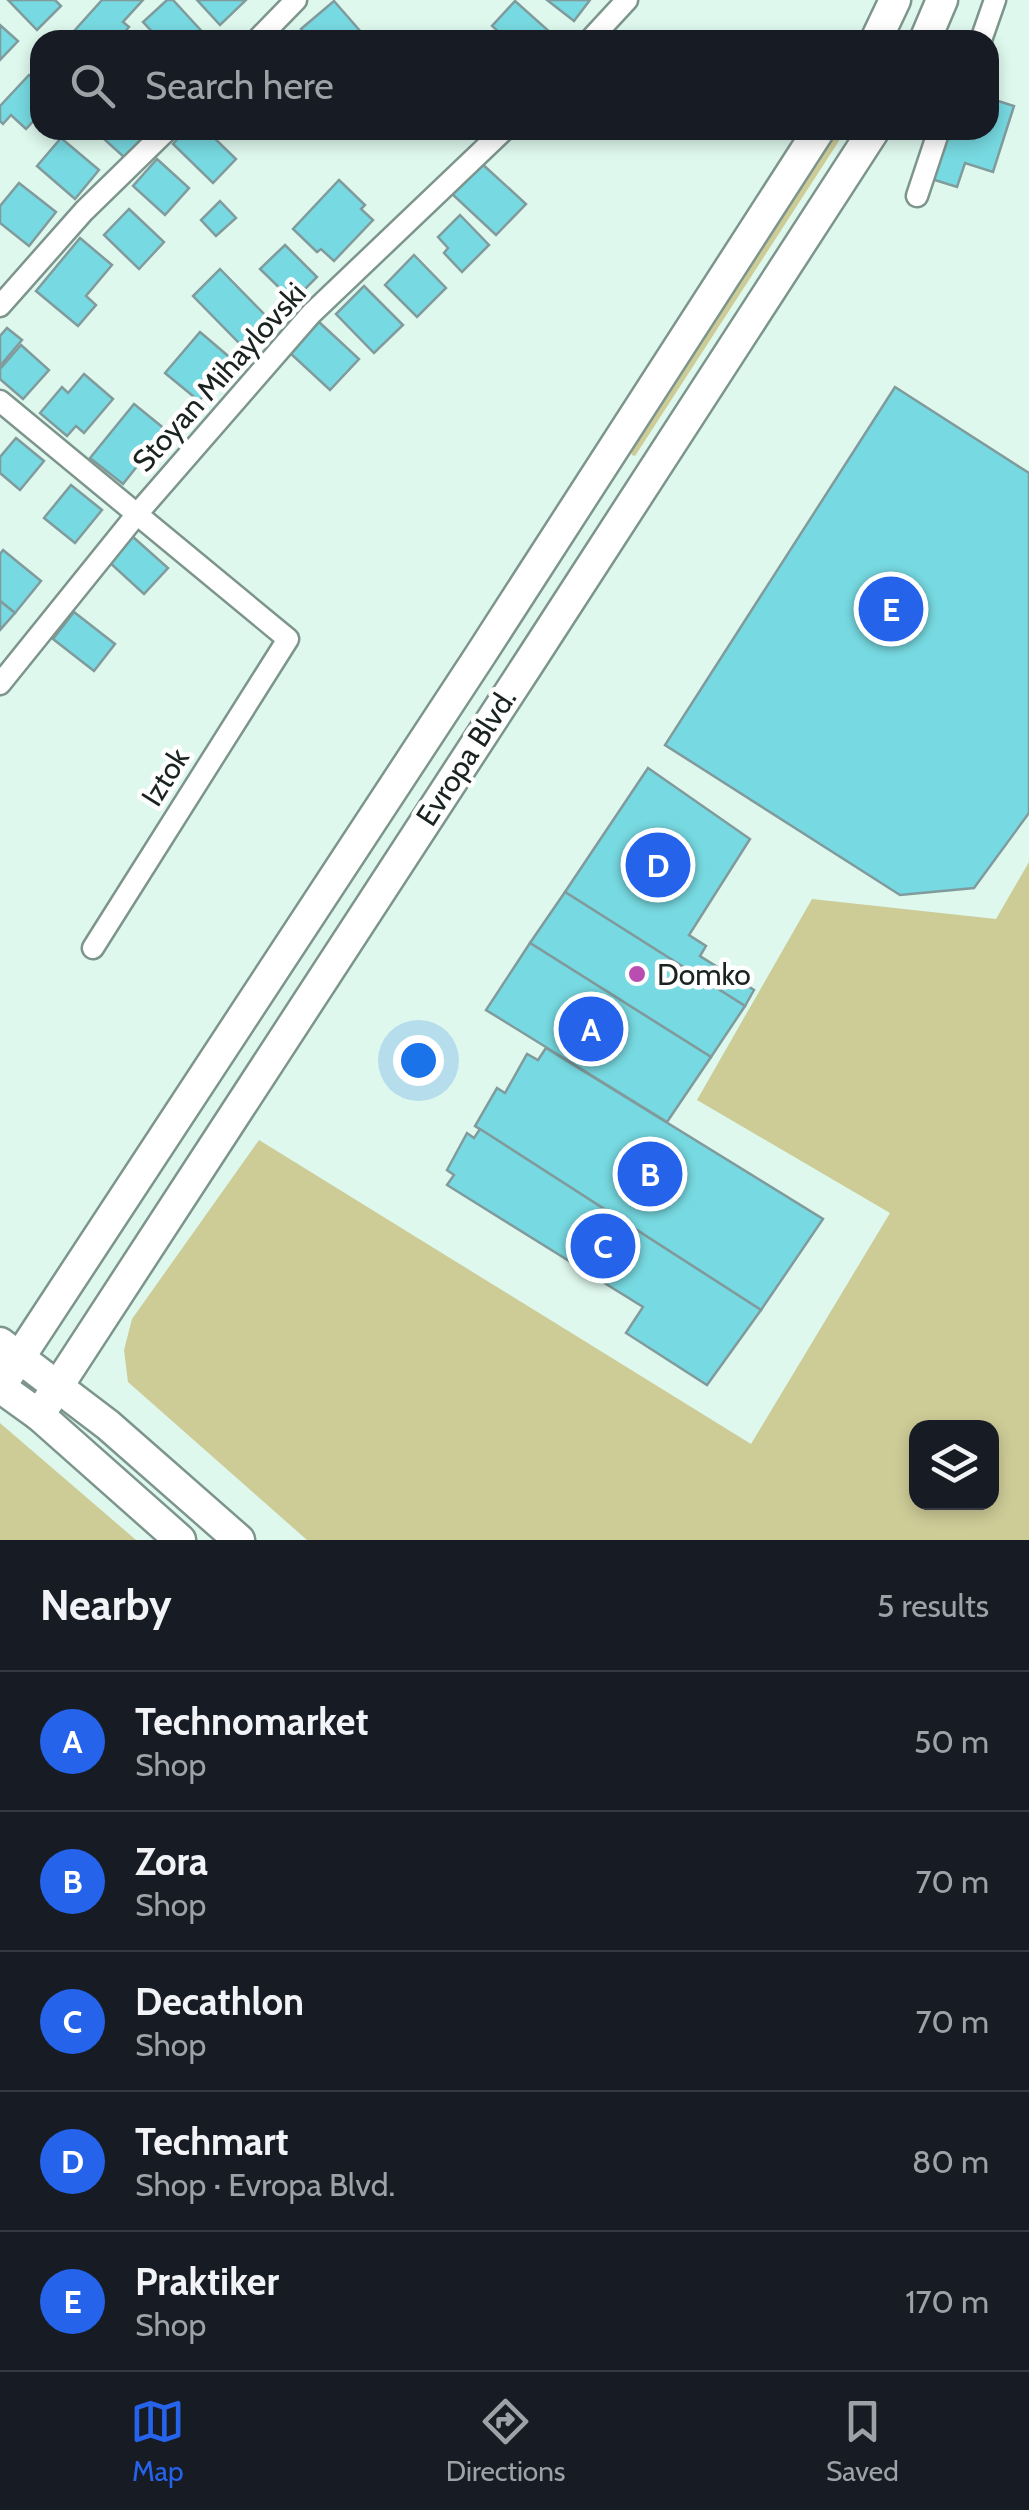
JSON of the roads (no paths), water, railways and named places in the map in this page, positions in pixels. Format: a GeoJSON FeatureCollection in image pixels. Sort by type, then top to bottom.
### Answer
{"type":"FeatureCollection","features":[{"type":"Feature","properties":{"kind":"street"},"geometry":{"type":"LineString","coordinates":[[266,30],[296,0]]}},
{"type":"Feature","properties":{"kind":"street"},"geometry":{"type":"LineString","coordinates":[[599,30],[627,0]]}},
{"type":"Feature","properties":{"kind":"street"},"geometry":{"type":"LineString","coordinates":[[881,30],[895,0]]}},
{"type":"Feature","properties":{"kind":"street"},"geometry":{"type":"LineString","coordinates":[[929,30],[942,0]]}},
{"type":"Feature","properties":{"kind":"street"},"geometry":{"type":"LineString","coordinates":[[984,30],[994,0]]}},
{"type":"Feature","properties":{"kind":"street"},"geometry":{"type":"LineString","coordinates":[[0,306],[84,210],[157,140]]}},
{"type":"Feature","properties":{"kind":"street","name":"Stoyan Mihaylovski"},"geometry":{"type":"LineString","coordinates":[[0,684],[137,514],[311,314],[494,140]]}},
{"type":"Feature","properties":{"kind":"street","name":"Evropa Blvd."},"geometry":{"type":"LineString","coordinates":[[0,1387],[10,1350],[482,654],[813,140]]}},
{"type":"Feature","properties":{"kind":"street","name":"Evropa Blvd."},"geometry":{"type":"LineString","coordinates":[[39,1415],[601,556],[868,140]]}},
{"type":"Feature","properties":{"kind":"street"},"geometry":{"type":"LineString","coordinates":[[917,196],[936,140]]}},
{"type":"Feature","properties":{"kind":"street"},"geometry":{"type":"LineString","coordinates":[[0,401],[137,514]]}},
{"type":"Feature","properties":{"kind":"street","name":"Iztok"},"geometry":{"type":"LineString","coordinates":[[93,948],[288,638],[137,514]]}},
{"type":"Feature","properties":{"kind":"street"},"geometry":{"type":"LineString","coordinates":[[10,1350],[58,1384],[238,1540]]}},
{"type":"Feature","properties":{"kind":"street"},"geometry":{"type":"LineString","coordinates":[[0,1387],[39,1415],[180,1540]]}},
{"type":"Feature","properties":{"kind":"place","name":"Praktiker"},"geometry":{"type":"Point","coordinates":[891,609]}},
{"type":"Feature","properties":{"kind":"place","name":"Techmart"},"geometry":{"type":"Point","coordinates":[658,865]}},
{"type":"Feature","properties":{"kind":"place","name":"Domko"},"geometry":{"type":"Point","coordinates":[637,974]}},
{"type":"Feature","properties":{"kind":"place","name":"Technomarket"},"geometry":{"type":"Point","coordinates":[591,1029]}},
{"type":"Feature","properties":{"kind":"place","name":"Zora"},"geometry":{"type":"Point","coordinates":[650,1174]}},
{"type":"Feature","properties":{"kind":"place","name":"Decathlon"},"geometry":{"type":"Point","coordinates":[603,1246]}}]}
